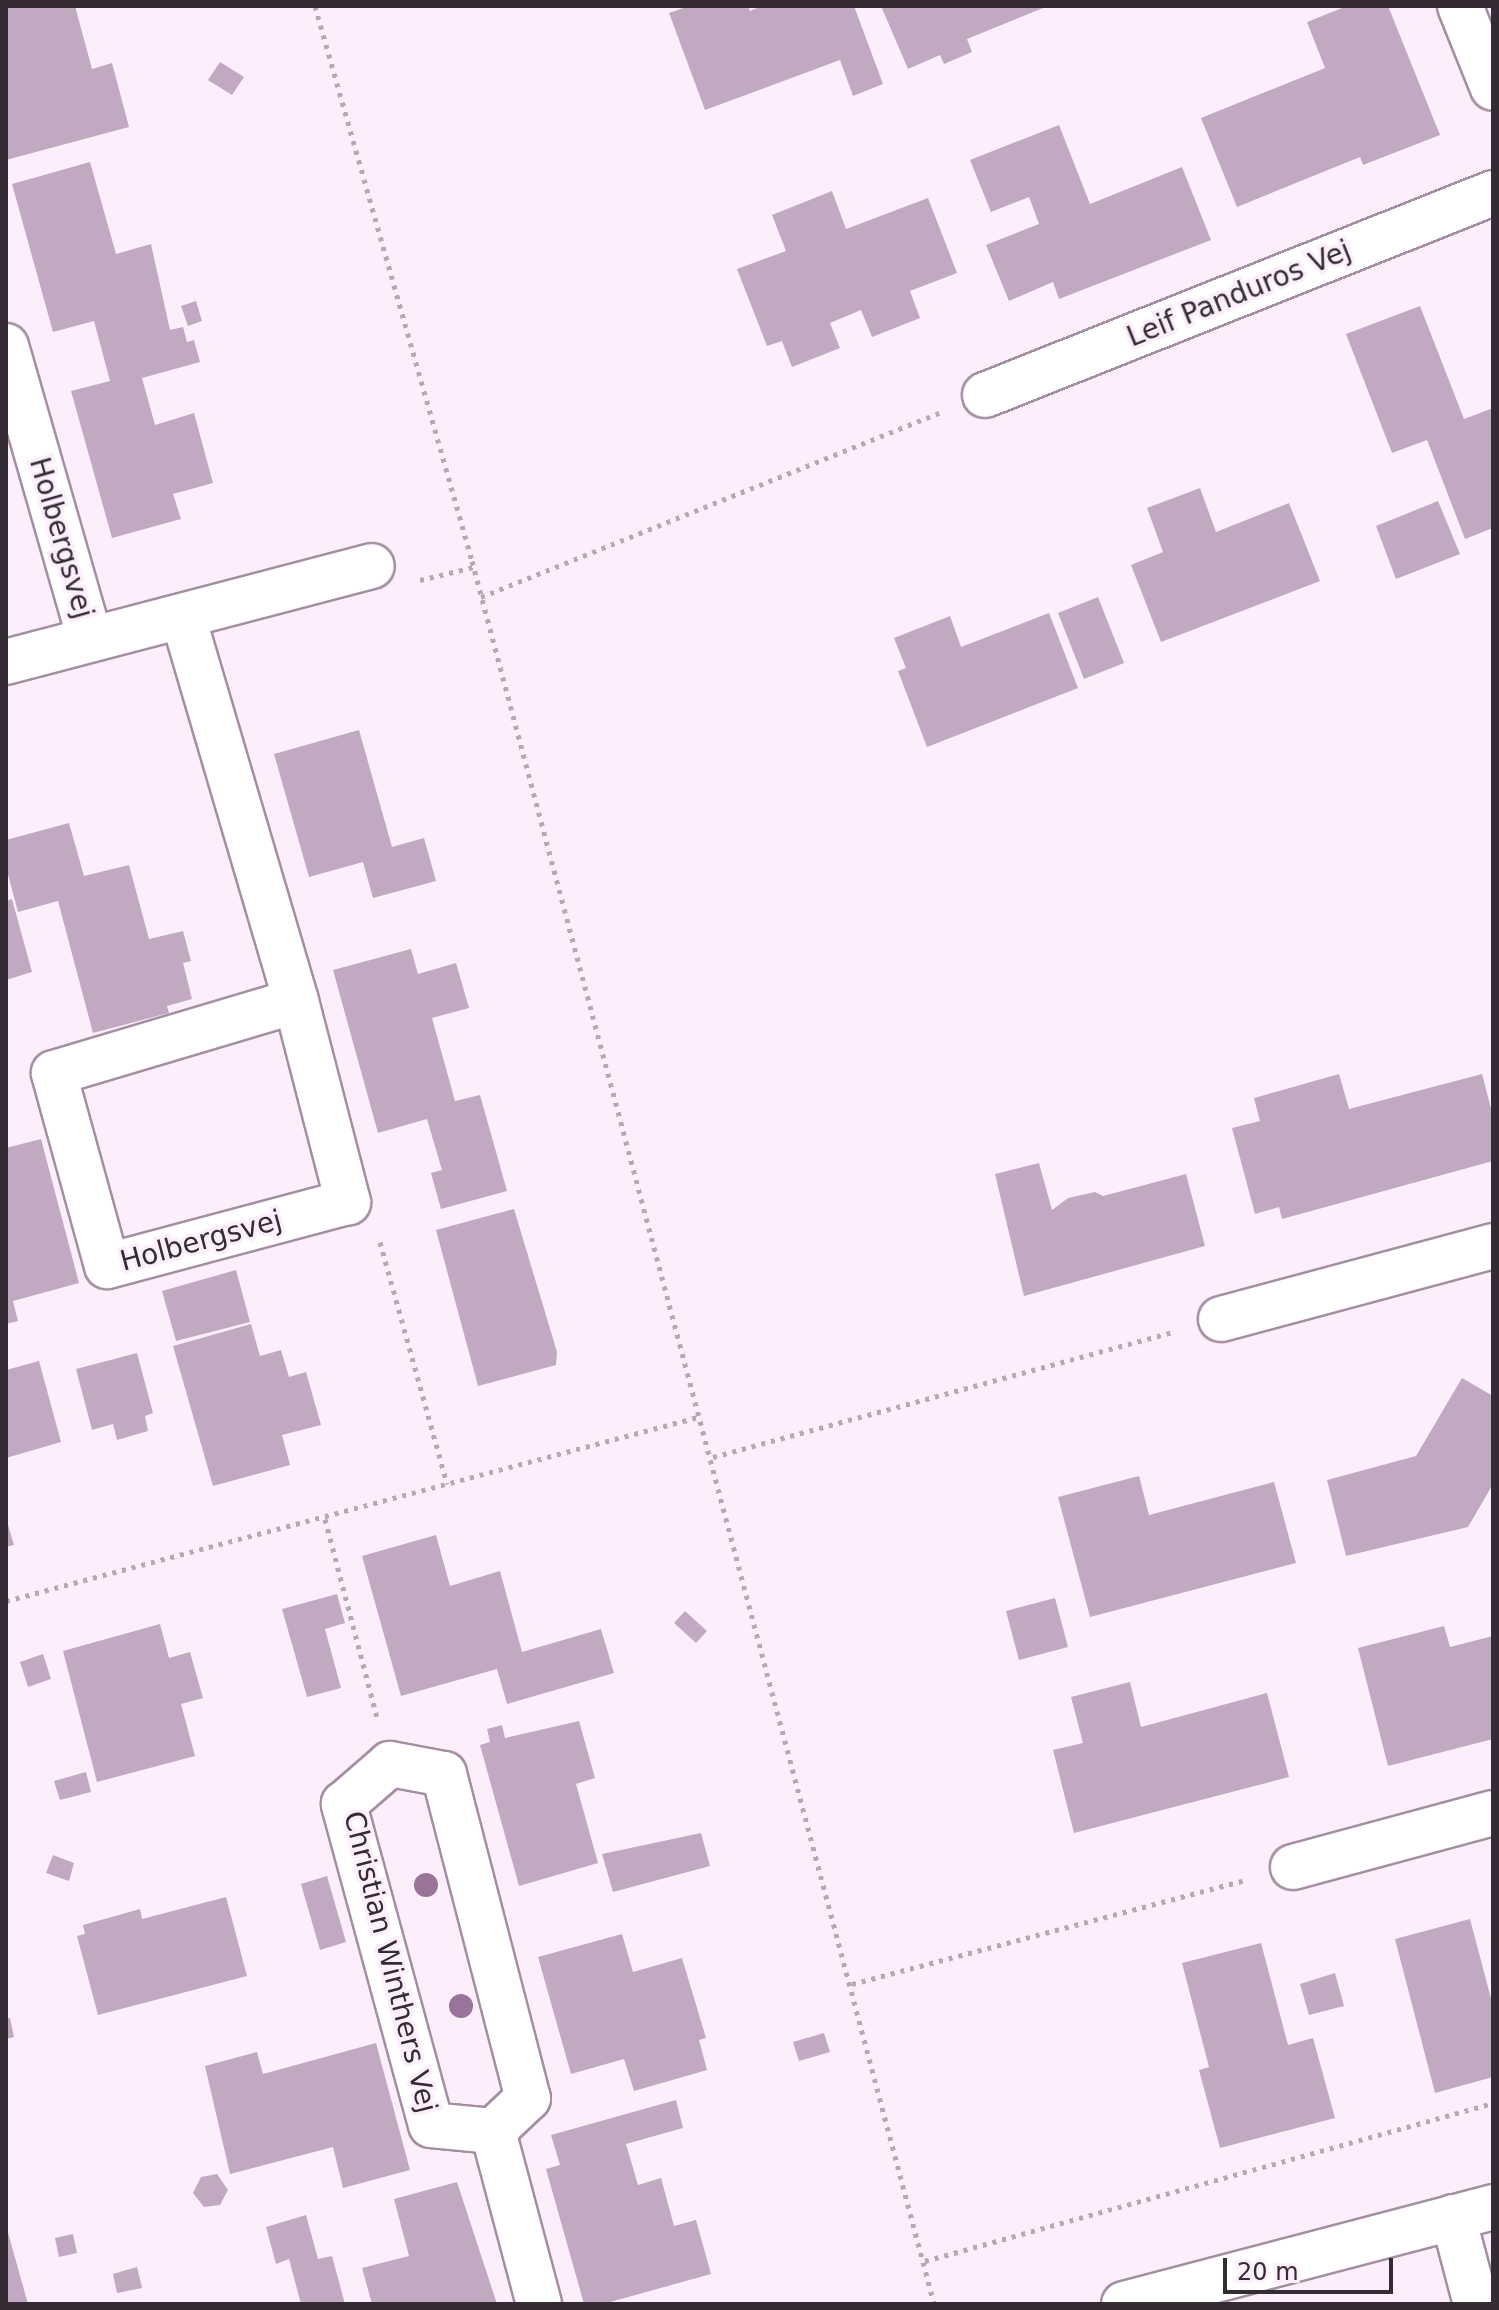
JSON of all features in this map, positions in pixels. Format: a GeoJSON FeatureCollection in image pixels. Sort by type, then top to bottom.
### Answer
{"type":"FeatureCollection","features":[{"type":"Feature","properties":{"kind":"street"},"geometry":{"type":"LineString","coordinates":[[1460,6],[1493,88]]}},
{"type":"Feature","properties":{"kind":"street","name":"Leif Panduros Vej"},"geometry":{"type":"LineString","coordinates":[[985,395],[1493,193]]}},
{"type":"Feature","properties":{"kind":"street","name":"Holbergsvej"},"geometry":{"type":"LineString","coordinates":[[6,346],[90,639]]}},
{"type":"Feature","properties":{"kind":"street","name":"Holbergsvej"},"geometry":{"type":"LineString","coordinates":[[6,662],[183,617],[390,574]]}},
{"type":"Feature","properties":{"kind":"street"},"geometry":{"type":"LineString","coordinates":[[183,617],[296,1001],[348,1202]]}},
{"type":"Feature","properties":{"kind":"street","name":"Holbergsvej"},"geometry":{"type":"LineString","coordinates":[[296,1001],[54,1073],[107,1266],[348,1202]]}},
{"type":"Feature","properties":{"kind":"street"},"geometry":{"type":"LineString","coordinates":[[1221,1319],[1493,1246]]}},
{"type":"Feature","properties":{"kind":"street"},"geometry":{"type":"LineString","coordinates":[[390,1764],[444,1774],[528,2098],[493,2131],[539,2304]]}},
{"type":"Feature","properties":{"kind":"street","name":"Christian Winthers Vej"},"geometry":{"type":"LineString","coordinates":[[390,1764],[344,1804],[431,2125],[493,2131]]}},
{"type":"Feature","properties":{"kind":"street"},"geometry":{"type":"LineString","coordinates":[[1293,1867],[1493,1813]]}},
{"type":"Feature","properties":{"kind":"street"},"geometry":{"type":"LineString","coordinates":[[1124,2304],[1473,2212],[1476,2304]]}},
{"type":"Feature","properties":{"kind":"path"},"geometry":{"type":"LineString","coordinates":[[315,6],[474,567],[713,1457],[934,2304]]}},
{"type":"Feature","properties":{"kind":"path"},"geometry":{"type":"LineString","coordinates":[[481,597],[985,395]]}},
{"type":"Feature","properties":{"kind":"path"},"geometry":{"type":"LineString","coordinates":[[390,574],[474,567]]}},
{"type":"Feature","properties":{"kind":"path"},"geometry":{"type":"LineString","coordinates":[[348,1202],[373,1219],[447,1484]]}},
{"type":"Feature","properties":{"kind":"path"},"geometry":{"type":"LineString","coordinates":[[713,1457],[1221,1319]]}},
{"type":"Feature","properties":{"kind":"path"},"geometry":{"type":"LineString","coordinates":[[6,1601],[325,1519],[702,1416]]}},
{"type":"Feature","properties":{"kind":"path"},"geometry":{"type":"LineString","coordinates":[[325,1519],[390,1764]]}},
{"type":"Feature","properties":{"kind":"path"},"geometry":{"type":"LineString","coordinates":[[852,1984],[1293,1867]]}},
{"type":"Feature","properties":{"kind":"path"},"geometry":{"type":"LineString","coordinates":[[925,2261],[1493,2103]]}},
{"type":"Feature","properties":{"kind":"building"},"geometry":{"type":"Polygon","coordinates":[[[6,6],[75,6],[92,69],[112,63],[129,127],[6,160],[6,6]]]}},
{"type":"Feature","properties":{"kind":"building"},"geometry":{"type":"Polygon","coordinates":[[[689,6],[748,6],[750,11],[762,6],[854,6],[883,84],[853,96],[840,60],[705,110],[669,13],[689,6]]]}},
{"type":"Feature","properties":{"kind":"building"},"geometry":{"type":"Polygon","coordinates":[[[881,6],[1048,6],[967,39],[972,52],[944,64],[940,55],[908,69],[881,6]]]}},
{"type":"Feature","properties":{"kind":"building"},"geometry":{"type":"Polygon","coordinates":[[[1347,6],[1388,6],[1440,135],[1363,165],[1360,157],[1237,207],[1201,118],[1325,68],[1307,22],[1347,6]]]}},
{"type":"Feature","properties":{"kind":"building"},"geometry":{"type":"Polygon","coordinates":[[[220,62],[244,77],[232,95],[208,80],[220,62]]]}},
{"type":"Feature","properties":{"kind":"building"},"geometry":{"type":"Polygon","coordinates":[[[1059,125],[1090,204],[1182,167],[1211,240],[1059,299],[1053,282],[1009,301],[986,245],[1039,224],[1029,197],[991,212],[970,160],[1059,125]]]}},
{"type":"Feature","properties":{"kind":"building"},"geometry":{"type":"Polygon","coordinates":[[[90,162],[116,254],[151,244],[170,330],[183,327],[187,342],[194,340],[200,362],[142,378],[155,425],[194,413],[213,483],[173,494],[181,519],[112,538],[71,391],[110,381],[94,321],[53,332],[12,184],[90,162]]]}},
{"type":"Feature","properties":{"kind":"building"},"geometry":{"type":"Polygon","coordinates":[[[832,191],[846,229],[928,198],[957,273],[910,291],[920,318],[872,337],[861,310],[830,323],[840,348],[792,367],[782,341],[767,346],[737,269],[786,251],[772,215],[832,191]]]}},
{"type":"Feature","properties":{"kind":"building"},"geometry":{"type":"Polygon","coordinates":[[[196,301],[202,321],[188,326],[181,306],[196,301]]]}},
{"type":"Feature","properties":{"kind":"building"},"geometry":{"type":"Polygon","coordinates":[[[1420,306],[1464,419],[1493,408],[1493,528],[1465,539],[1427,440],[1392,453],[1346,334],[1420,306]]]}},
{"type":"Feature","properties":{"kind":"building"},"geometry":{"type":"Polygon","coordinates":[[[1200,488],[1216,532],[1289,503],[1320,581],[1161,642],[1131,565],[1163,552],[1147,508],[1200,488]]]}},
{"type":"Feature","properties":{"kind":"building"},"geometry":{"type":"Polygon","coordinates":[[[1438,501],[1460,554],[1396,579],[1376,526],[1438,501]]]}},
{"type":"Feature","properties":{"kind":"building"},"geometry":{"type":"Polygon","coordinates":[[[1098,597],[1124,663],[1084,679],[1058,613],[1098,597]]]}},
{"type":"Feature","properties":{"kind":"building"},"geometry":{"type":"Polygon","coordinates":[[[1049,613],[1078,688],[927,747],[898,671],[906,668],[894,638],[950,616],[961,647],[1049,613]]]}},
{"type":"Feature","properties":{"kind":"building"},"geometry":{"type":"Polygon","coordinates":[[[359,730],[392,847],[424,838],[436,881],[373,898],[363,862],[309,877],[274,754],[359,730]]]}},
{"type":"Feature","properties":{"kind":"building"},"geometry":{"type":"Polygon","coordinates":[[[69,823],[84,876],[129,865],[149,939],[183,931],[191,961],[183,963],[192,999],[167,1006],[169,1013],[93,1033],[58,901],[18,912],[6,867],[6,840],[69,823]]]}},
{"type":"Feature","properties":{"kind":"building"},"geometry":{"type":"Polygon","coordinates":[[[12,899],[32,972],[6,980],[6,901],[12,899]]]}},
{"type":"Feature","properties":{"kind":"building"},"geometry":{"type":"Polygon","coordinates":[[[411,949],[418,974],[456,963],[469,1008],[432,1018],[455,1101],[480,1095],[507,1191],[441,1209],[431,1173],[442,1170],[427,1119],[378,1133],[333,970],[411,949]]]}},
{"type":"Feature","properties":{"kind":"building"},"geometry":{"type":"Polygon","coordinates":[[[1339,1074],[1349,1109],[1482,1074],[1493,1116],[1493,1161],[1282,1219],[1279,1207],[1255,1214],[1232,1128],[1260,1121],[1254,1098],[1339,1074]]]}},
{"type":"Feature","properties":{"kind":"building"},"geometry":{"type":"Polygon","coordinates":[[[41,1139],[79,1283],[13,1301],[18,1321],[6,1324],[6,1148],[41,1139]]]}},
{"type":"Feature","properties":{"kind":"building"},"geometry":{"type":"Polygon","coordinates":[[[1039,1163],[1052,1210],[1068,1198],[1095,1192],[1103,1196],[1186,1174],[1205,1246],[1024,1296],[995,1174],[1039,1163]]]}},
{"type":"Feature","properties":{"kind":"building"},"geometry":{"type":"Polygon","coordinates":[[[514,1209],[557,1352],[556,1365],[478,1386],[436,1230],[514,1209]]]}},
{"type":"Feature","properties":{"kind":"building"},"geometry":{"type":"Polygon","coordinates":[[[236,1270],[250,1322],[176,1341],[162,1291],[236,1270]]]}},
{"type":"Feature","properties":{"kind":"building"},"geometry":{"type":"Polygon","coordinates":[[[251,1324],[260,1356],[281,1350],[289,1377],[306,1372],[321,1425],[282,1435],[290,1465],[213,1486],[173,1346],[251,1324]]]}},
{"type":"Feature","properties":{"kind":"building"},"geometry":{"type":"Polygon","coordinates":[[[137,1353],[153,1413],[145,1416],[148,1431],[117,1440],[113,1424],[92,1430],[76,1369],[137,1353]]]}},
{"type":"Feature","properties":{"kind":"building"},"geometry":{"type":"Polygon","coordinates":[[[39,1361],[61,1442],[6,1458],[6,1370],[39,1361]]]}},
{"type":"Feature","properties":{"kind":"building"},"geometry":{"type":"Polygon","coordinates":[[[1462,1378],[1493,1396],[1493,1484],[1468,1527],[1346,1556],[1327,1480],[1416,1456],[1462,1378]]]}},
{"type":"Feature","properties":{"kind":"building"},"geometry":{"type":"Polygon","coordinates":[[[1139,1476],[1149,1515],[1274,1482],[1296,1563],[1090,1617],[1058,1497],[1139,1476]]]}},
{"type":"Feature","properties":{"kind":"building"},"geometry":{"type":"Polygon","coordinates":[[[6,1518],[14,1545],[6,1547],[6,1518]]]}},
{"type":"Feature","properties":{"kind":"building"},"geometry":{"type":"Polygon","coordinates":[[[436,1535],[450,1586],[500,1571],[522,1652],[601,1629],[614,1673],[507,1704],[497,1669],[401,1696],[362,1556],[436,1535]]]}},
{"type":"Feature","properties":{"kind":"building"},"geometry":{"type":"Polygon","coordinates":[[[337,1594],[345,1623],[325,1629],[341,1688],[307,1697],[282,1609],[337,1594]]]}},
{"type":"Feature","properties":{"kind":"building"},"geometry":{"type":"Polygon","coordinates":[[[1055,1598],[1068,1647],[1019,1660],[1006,1611],[1055,1598]]]}},
{"type":"Feature","properties":{"kind":"building"},"geometry":{"type":"Polygon","coordinates":[[[685,1611],[707,1631],[696,1643],[674,1623],[685,1611]]]}},
{"type":"Feature","properties":{"kind":"building"},"geometry":{"type":"Polygon","coordinates":[[[160,1624],[169,1658],[190,1652],[203,1698],[181,1704],[195,1756],[97,1782],[63,1651],[160,1624]]]}},
{"type":"Feature","properties":{"kind":"building"},"geometry":{"type":"Polygon","coordinates":[[[1444,1626],[1450,1647],[1493,1636],[1493,1739],[1388,1766],[1358,1648],[1444,1626]]]}},
{"type":"Feature","properties":{"kind":"building"},"geometry":{"type":"Polygon","coordinates":[[[43,1654],[51,1679],[28,1687],[20,1662],[43,1654]]]}},
{"type":"Feature","properties":{"kind":"building"},"geometry":{"type":"Polygon","coordinates":[[[1130,1682],[1141,1727],[1267,1693],[1289,1777],[1074,1833],[1053,1750],[1083,1743],[1071,1697],[1130,1682]]]}},
{"type":"Feature","properties":{"kind":"building"},"geometry":{"type":"Polygon","coordinates":[[[579,1721],[595,1778],[576,1784],[598,1863],[519,1886],[480,1745],[490,1742],[487,1729],[502,1725],[505,1738],[579,1721]]]}},
{"type":"Feature","properties":{"kind":"building"},"geometry":{"type":"Polygon","coordinates":[[[86,1772],[91,1792],[60,1800],[54,1781],[86,1772]]]}},
{"type":"Feature","properties":{"kind":"building"},"geometry":{"type":"Polygon","coordinates":[[[701,1833],[710,1866],[613,1892],[602,1854],[701,1833]]]}},
{"type":"Feature","properties":{"kind":"building"},"geometry":{"type":"Polygon","coordinates":[[[53,1855],[74,1863],[69,1881],[46,1873],[53,1855]]]}},
{"type":"Feature","properties":{"kind":"building"},"geometry":{"type":"Polygon","coordinates":[[[327,1876],[346,1942],[320,1950],[301,1884],[327,1876]]]}},
{"type":"Feature","properties":{"kind":"building"},"geometry":{"type":"Polygon","coordinates":[[[226,1897],[247,1976],[98,2015],[77,1936],[85,1934],[83,1925],[140,1909],[142,1919],[226,1897]]]}},
{"type":"Feature","properties":{"kind":"building"},"geometry":{"type":"Polygon","coordinates":[[[1470,1919],[1493,2006],[1493,2077],[1435,2093],[1395,1939],[1470,1919]]]}},
{"type":"Feature","properties":{"kind":"building"},"geometry":{"type":"Polygon","coordinates":[[[622,1934],[633,1972],[682,1958],[706,2038],[699,2040],[707,2070],[634,2091],[624,2059],[571,2074],[538,1957],[622,1934]]]}},
{"type":"Feature","properties":{"kind":"building"},"geometry":{"type":"Polygon","coordinates":[[[1261,1943],[1288,2045],[1313,2038],[1335,2118],[1220,2148],[1199,2070],[1209,2067],[1182,1963],[1261,1943]]]}},
{"type":"Feature","properties":{"kind":"building"},"geometry":{"type":"Polygon","coordinates":[[[1335,1973],[1344,2006],[1309,2015],[1300,1984],[1335,1973]]]}},
{"type":"Feature","properties":{"kind":"building"},"geometry":{"type":"Polygon","coordinates":[[[10,2018],[14,2037],[6,2039],[6,2019],[10,2018]]]}},
{"type":"Feature","properties":{"kind":"building"},"geometry":{"type":"Polygon","coordinates":[[[824,2033],[830,2052],[799,2061],[793,2042],[824,2033]]]}},
{"type":"Feature","properties":{"kind":"building"},"geometry":{"type":"Polygon","coordinates":[[[376,2043],[410,2170],[343,2188],[333,2147],[230,2174],[205,2066],[257,2052],[263,2074],[376,2043]]]}},
{"type":"Feature","properties":{"kind":"building"},"geometry":{"type":"Polygon","coordinates":[[[676,2100],[683,2128],[626,2144],[638,2185],[661,2178],[674,2226],[696,2220],[711,2274],[603,2304],[584,2304],[546,2169],[560,2165],[551,2135],[676,2100]]]}},
{"type":"Feature","properties":{"kind":"building"},"geometry":{"type":"Polygon","coordinates":[[[217,2174],[228,2190],[220,2205],[204,2207],[193,2193],[201,2177],[217,2174]]]}},
{"type":"Feature","properties":{"kind":"building"},"geometry":{"type":"Polygon","coordinates":[[[457,2182],[497,2304],[372,2304],[362,2268],[409,2256],[394,2199],[457,2182]]]}},
{"type":"Feature","properties":{"kind":"building"},"geometry":{"type":"Polygon","coordinates":[[[306,2215],[318,2259],[332,2256],[345,2304],[301,2304],[289,2259],[276,2264],[266,2227],[306,2215]]]}},
{"type":"Feature","properties":{"kind":"building"},"geometry":{"type":"Polygon","coordinates":[[[7,2229],[28,2304],[6,2304],[7,2229]]]}},
{"type":"Feature","properties":{"kind":"building"},"geometry":{"type":"Polygon","coordinates":[[[73,2234],[77,2253],[59,2257],[55,2238],[73,2234]]]}},
{"type":"Feature","properties":{"kind":"building"},"geometry":{"type":"Polygon","coordinates":[[[137,2267],[142,2288],[117,2293],[113,2274],[137,2267]]]}}]}
